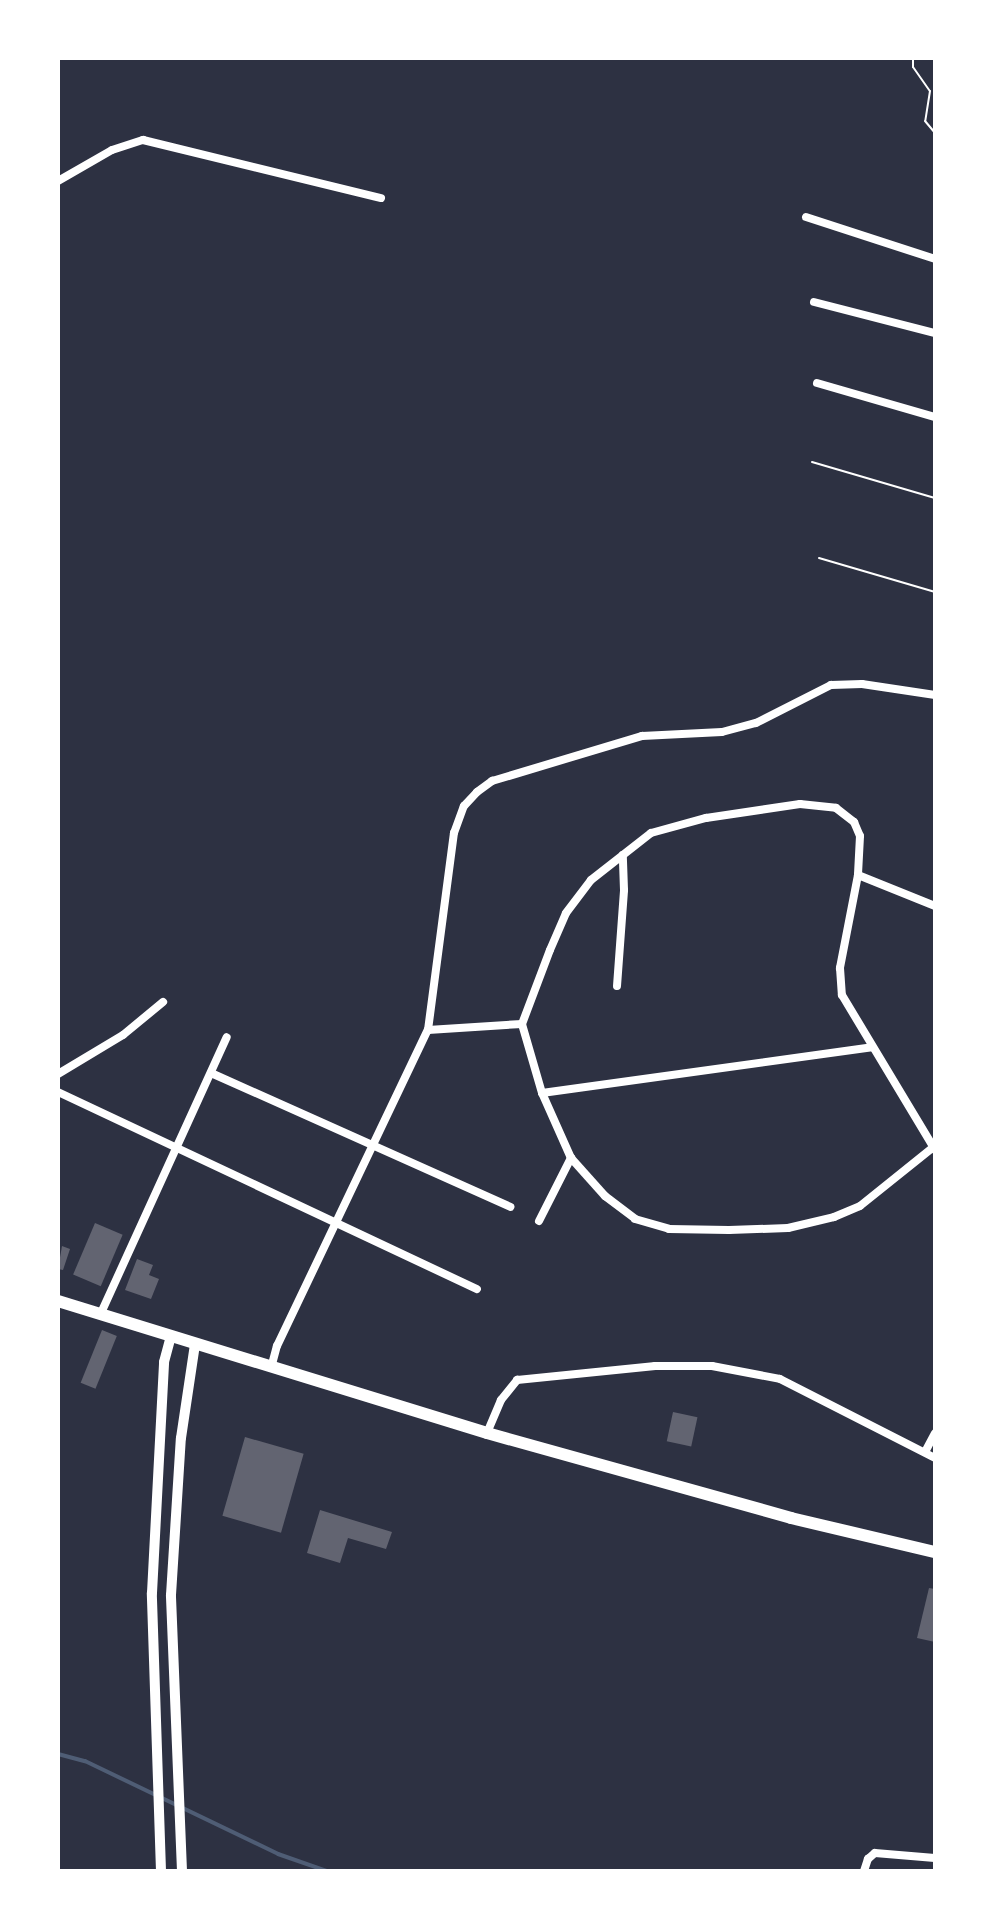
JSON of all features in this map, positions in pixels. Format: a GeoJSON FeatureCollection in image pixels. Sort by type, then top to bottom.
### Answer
{"type":"FeatureCollection","features":[{"type":"Feature","properties":{"kind":"main road"},"geometry":{"type":"LineString","coordinates":[[58,1301],[487,1433],[791,1518],[935,1552]]}},
{"type":"Feature","properties":{"kind":"street"},"geometry":{"type":"LineString","coordinates":[[58,181],[112,150],[143,140],[381,198]]}},
{"type":"Feature","properties":{"kind":"street"},"geometry":{"type":"LineString","coordinates":[[806,217],[935,259]]}},
{"type":"Feature","properties":{"kind":"street"},"geometry":{"type":"LineString","coordinates":[[814,302],[935,333]]}},
{"type":"Feature","properties":{"kind":"street"},"geometry":{"type":"LineString","coordinates":[[817,383],[935,417]]}},
{"type":"Feature","properties":{"kind":"street"},"geometry":{"type":"LineString","coordinates":[[271,1368],[277,1346],[428,1030],[454,833],[464,806],[477,792],[492,781],[642,736],[722,732],[756,723],[831,685],[862,684],[935,695]]}},
{"type":"Feature","properties":{"kind":"street"},"geometry":{"type":"LineString","coordinates":[[800,804],[836,808],[849,816],[860,836],[858,875],[840,968],[842,995],[934,1148],[860,1206],[834,1217],[788,1228],[669,1229],[635,1219],[605,1196],[571,1158],[542,1093],[522,1024],[566,913],[591,880],[623,855],[651,833],[706,818],[800,804]]}},
{"type":"Feature","properties":{"kind":"street"},"geometry":{"type":"LineString","coordinates":[[617,986],[624,890],[623,855]]}},
{"type":"Feature","properties":{"kind":"street"},"geometry":{"type":"LineString","coordinates":[[858,875],[935,906]]}},
{"type":"Feature","properties":{"kind":"street"},"geometry":{"type":"LineString","coordinates":[[58,1074],[123,1035],[163,1002]]}},
{"type":"Feature","properties":{"kind":"street"},"geometry":{"type":"LineString","coordinates":[[428,1030],[522,1024]]}},
{"type":"Feature","properties":{"kind":"street"},"geometry":{"type":"LineString","coordinates":[[101,1313],[227,1037]]}},
{"type":"Feature","properties":{"kind":"street"},"geometry":{"type":"LineString","coordinates":[[542,1093],[872,1047]]}},
{"type":"Feature","properties":{"kind":"street"},"geometry":{"type":"LineString","coordinates":[[211,1073],[510,1207]]}},
{"type":"Feature","properties":{"kind":"street"},"geometry":{"type":"LineString","coordinates":[[58,1092],[477,1289]]}},
{"type":"Feature","properties":{"kind":"street"},"geometry":{"type":"LineString","coordinates":[[539,1221],[571,1158]]}},
{"type":"Feature","properties":{"kind":"street"},"geometry":{"type":"LineString","coordinates":[[161,1871],[152,1593],[163,1373],[171,1336]]}},
{"type":"Feature","properties":{"kind":"street"},"geometry":{"type":"LineString","coordinates":[[182,1871],[171,1595],[181,1438],[195,1344]]}},
{"type":"Feature","properties":{"kind":"street"},"geometry":{"type":"LineString","coordinates":[[487,1433],[501,1400],[517,1380],[655,1366],[712,1366],[780,1379],[935,1458]]}},
{"type":"Feature","properties":{"kind":"street"},"geometry":{"type":"LineString","coordinates":[[925,1452],[935,1433]]}},
{"type":"Feature","properties":{"kind":"street"},"geometry":{"type":"LineString","coordinates":[[864,1871],[868,1859],[875,1853],[935,1858]]}},
{"type":"Feature","properties":{"kind":"path"},"geometry":{"type":"LineString","coordinates":[[913,58],[913,67],[930,91],[925,121],[935,133]]}},
{"type":"Feature","properties":{"kind":"path"},"geometry":{"type":"LineString","coordinates":[[812,462],[935,498]]}},
{"type":"Feature","properties":{"kind":"path"},"geometry":{"type":"LineString","coordinates":[[819,558],[935,592]]}},
{"type":"Feature","properties":{"kind":"building"},"geometry":{"type":"Polygon","coordinates":[[[95,1223],[123,1235],[101,1286],[73,1275],[95,1223]]]}},
{"type":"Feature","properties":{"kind":"building"},"geometry":{"type":"Polygon","coordinates":[[[62,1246],[70,1249],[63,1270],[58,1269],[62,1246]]]}},
{"type":"Feature","properties":{"kind":"building"},"geometry":{"type":"Polygon","coordinates":[[[137,1259],[153,1265],[149,1275],[159,1279],[151,1299],[125,1290],[137,1259]]]}},
{"type":"Feature","properties":{"kind":"building"},"geometry":{"type":"Polygon","coordinates":[[[102,1330],[117,1336],[95,1389],[81,1383],[102,1330]]]}},
{"type":"Feature","properties":{"kind":"building"},"geometry":{"type":"Polygon","coordinates":[[[673,1412],[697,1417],[691,1447],[667,1441],[673,1412]]]}},
{"type":"Feature","properties":{"kind":"building"},"geometry":{"type":"Polygon","coordinates":[[[245,1437],[304,1454],[281,1533],[222,1516],[245,1437]]]}},
{"type":"Feature","properties":{"kind":"building"},"geometry":{"type":"Polygon","coordinates":[[[320,1510],[392,1532],[386,1549],[348,1538],[340,1563],[307,1553],[320,1510]]]}},
{"type":"Feature","properties":{"kind":"building"},"geometry":{"type":"Polygon","coordinates":[[[929,1588],[935,1589],[935,1642],[917,1638],[929,1588]]]}},
{"type":"Feature","properties":{"kind":"waterway"},"geometry":{"type":"LineString","coordinates":[[58,1754],[85,1761],[278,1854],[327,1871]]}}]}
